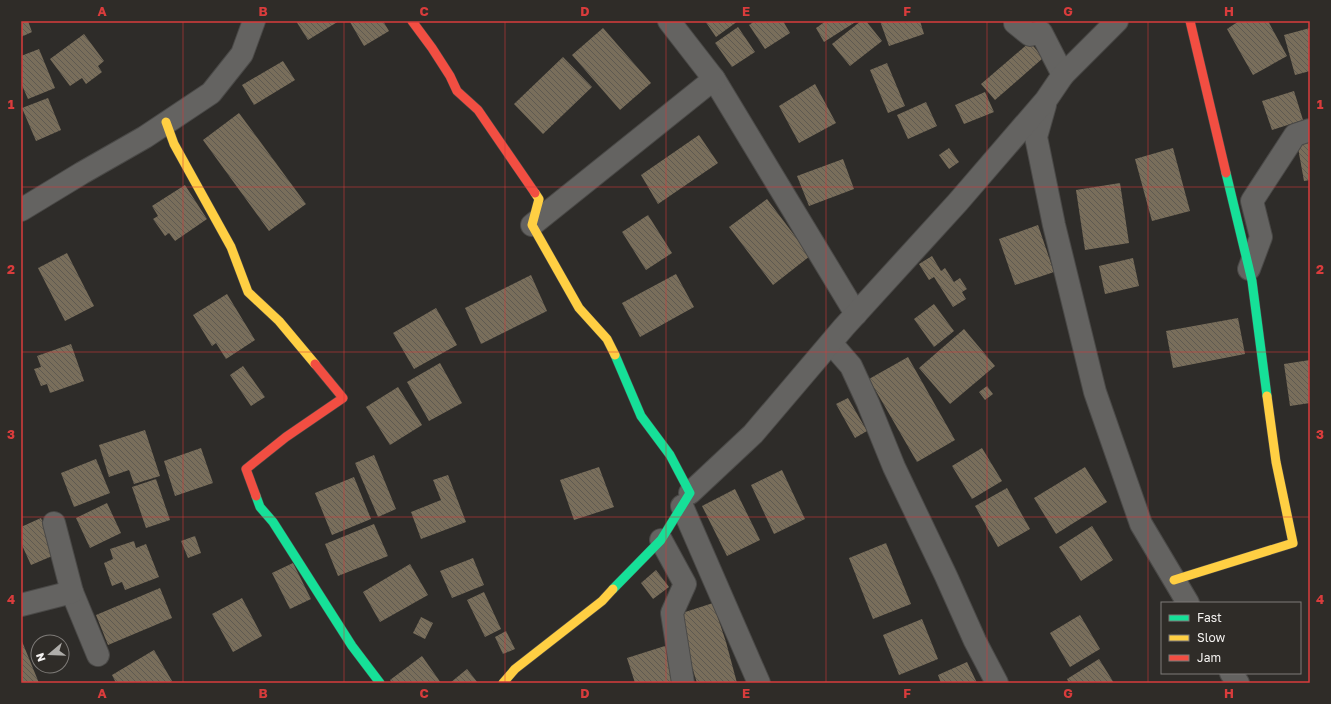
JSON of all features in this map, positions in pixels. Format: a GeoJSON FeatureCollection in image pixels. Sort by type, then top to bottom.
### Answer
{"type":"FeatureCollection","features":[{"type":"Feature","properties":{"kind":"street"},"geometry":{"type":"LineString","coordinates":[[21,210],[145,136],[211,93],[242,54],[254,21]]}},
{"type":"Feature","properties":{"kind":"street"},"geometry":{"type":"LineString","coordinates":[[412,21],[450,76],[457,92],[478,110],[539,199],[532,225],[579,308],[607,339],[620,364],[641,416],[670,455],[759,683]]}},
{"type":"Feature","properties":{"kind":"street"},"geometry":{"type":"LineString","coordinates":[[669,21],[714,79],[856,314]]}},
{"type":"Feature","properties":{"kind":"street"},"geometry":{"type":"LineString","coordinates":[[1015,21],[1015,23],[1030,35],[1041,32],[1063,75]]}},
{"type":"Feature","properties":{"kind":"street"},"geometry":{"type":"LineString","coordinates":[[503,683],[515,669],[602,601],[660,540],[686,499],[754,434],[856,314],[958,202],[1046,100],[1063,75],[1117,21]]}},
{"type":"Feature","properties":{"kind":"street"},"geometry":{"type":"LineString","coordinates":[[1174,580],[1293,543],[1276,462],[1249,269],[1190,21]]}},
{"type":"Feature","properties":{"kind":"street"},"geometry":{"type":"LineString","coordinates":[[532,225],[714,79]]}},
{"type":"Feature","properties":{"kind":"street"},"geometry":{"type":"LineString","coordinates":[[1046,100],[1036,137],[1054,225],[1095,392],[1141,524],[1187,602]]}},
{"type":"Feature","properties":{"kind":"street"},"geometry":{"type":"LineString","coordinates":[[166,122],[174,144],[231,247],[248,292],[279,322],[343,398],[286,437],[246,469],[260,507],[273,522],[352,646],[380,683]]}},
{"type":"Feature","properties":{"kind":"street"},"geometry":{"type":"LineString","coordinates":[[1249,269],[1261,237],[1252,201],[1295,135],[1310,130]]}},
{"type":"Feature","properties":{"kind":"street"},"geometry":{"type":"LineString","coordinates":[[831,343],[851,366],[854,372],[894,467],[946,576],[975,642],[997,683]]}},
{"type":"Feature","properties":{"kind":"street"},"geometry":{"type":"LineString","coordinates":[[54,523],[72,592],[98,655]]}},
{"type":"Feature","properties":{"kind":"street"},"geometry":{"type":"LineString","coordinates":[[660,540],[685,584],[672,612],[683,683]]}},
{"type":"Feature","properties":{"kind":"street"},"geometry":{"type":"LineString","coordinates":[[21,605],[72,592]]}},
{"type":"Feature","properties":{"kind":"street"},"geometry":{"type":"LineString","coordinates":[[1232,674],[1238,683]]}},
{"type":"Feature","properties":{"kind":"building"},"geometry":{"type":"Polygon","coordinates":[[[21,21],[28,21],[32,32],[21,37],[21,21]]]}},
{"type":"Feature","properties":{"kind":"building"},"geometry":{"type":"Polygon","coordinates":[[[296,21],[339,21],[308,40],[296,21]]]}},
{"type":"Feature","properties":{"kind":"building"},"geometry":{"type":"Polygon","coordinates":[[[383,21],[389,31],[364,46],[350,22],[383,21]]]}},
{"type":"Feature","properties":{"kind":"building"},"geometry":{"type":"Polygon","coordinates":[[[705,21],[738,21],[716,37],[705,21]]]}},
{"type":"Feature","properties":{"kind":"building"},"geometry":{"type":"Polygon","coordinates":[[[755,21],[783,21],[790,33],[765,49],[749,25],[755,21]]]}},
{"type":"Feature","properties":{"kind":"building"},"geometry":{"type":"Polygon","coordinates":[[[826,21],[857,21],[824,42],[816,28],[826,21]]]}},
{"type":"Feature","properties":{"kind":"building"},"geometry":{"type":"Polygon","coordinates":[[[861,21],[866,21],[882,41],[850,66],[832,44],[861,21]]]}},
{"type":"Feature","properties":{"kind":"building"},"geometry":{"type":"Polygon","coordinates":[[[880,21],[920,21],[924,34],[889,46],[880,21]]]}},
{"type":"Feature","properties":{"kind":"building"},"geometry":{"type":"Polygon","coordinates":[[[1239,21],[1268,21],[1287,56],[1253,75],[1227,29],[1239,21]]]}},
{"type":"Feature","properties":{"kind":"building"},"geometry":{"type":"Polygon","coordinates":[[[738,27],[755,52],[732,67],[715,43],[738,27]]]}},
{"type":"Feature","properties":{"kind":"building"},"geometry":{"type":"Polygon","coordinates":[[[603,28],[651,83],[620,110],[572,55],[603,28]]]}},
{"type":"Feature","properties":{"kind":"building"},"geometry":{"type":"Polygon","coordinates":[[[1310,28],[1310,71],[1295,75],[1284,35],[1310,28]]]}},
{"type":"Feature","properties":{"kind":"building"},"geometry":{"type":"Polygon","coordinates":[[[84,34],[104,61],[98,66],[102,72],[86,84],[82,78],[70,86],[50,59],[84,34]]]}},
{"type":"Feature","properties":{"kind":"building"},"geometry":{"type":"Polygon","coordinates":[[[1030,42],[1043,58],[995,100],[981,84],[1030,42]]]}},
{"type":"Feature","properties":{"kind":"building"},"geometry":{"type":"Polygon","coordinates":[[[39,49],[55,88],[28,99],[21,83],[21,56],[39,49]]]}},
{"type":"Feature","properties":{"kind":"building"},"geometry":{"type":"Polygon","coordinates":[[[563,57],[592,87],[543,134],[514,104],[563,57]]]}},
{"type":"Feature","properties":{"kind":"building"},"geometry":{"type":"Polygon","coordinates":[[[283,61],[295,80],[254,105],[242,85],[283,61]]]}},
{"type":"Feature","properties":{"kind":"building"},"geometry":{"type":"Polygon","coordinates":[[[887,63],[905,106],[888,113],[870,70],[887,63]]]}},
{"type":"Feature","properties":{"kind":"building"},"geometry":{"type":"Polygon","coordinates":[[[815,84],[836,123],[799,143],[779,106],[815,84]]]}},
{"type":"Feature","properties":{"kind":"building"},"geometry":{"type":"Polygon","coordinates":[[[1294,91],[1303,120],[1272,130],[1262,101],[1294,91]]]}},
{"type":"Feature","properties":{"kind":"building"},"geometry":{"type":"Polygon","coordinates":[[[985,92],[994,112],[964,124],[955,105],[985,92]]]}},
{"type":"Feature","properties":{"kind":"building"},"geometry":{"type":"Polygon","coordinates":[[[48,98],[61,130],[36,141],[22,108],[48,98]]]}},
{"type":"Feature","properties":{"kind":"building"},"geometry":{"type":"Polygon","coordinates":[[[926,102],[937,126],[908,139],[897,115],[926,102]]]}},
{"type":"Feature","properties":{"kind":"building"},"geometry":{"type":"Polygon","coordinates":[[[239,113],[306,204],[269,231],[203,140],[239,113]]]}},
{"type":"Feature","properties":{"kind":"building"},"geometry":{"type":"Polygon","coordinates":[[[1310,134],[1310,180],[1304,181],[1296,137],[1310,134]]]}},
{"type":"Feature","properties":{"kind":"building"},"geometry":{"type":"Polygon","coordinates":[[[699,135],[718,163],[658,204],[641,175],[699,135]]]}},
{"type":"Feature","properties":{"kind":"building"},"geometry":{"type":"Polygon","coordinates":[[[949,148],[959,162],[949,169],[939,155],[949,148]]]}},
{"type":"Feature","properties":{"kind":"building"},"geometry":{"type":"Polygon","coordinates":[[[1173,148],[1190,211],[1152,221],[1135,159],[1173,148]]]}},
{"type":"Feature","properties":{"kind":"building"},"geometry":{"type":"Polygon","coordinates":[[[843,159],[854,189],[809,206],[797,176],[843,159]]]}},
{"type":"Feature","properties":{"kind":"building"},"geometry":{"type":"Polygon","coordinates":[[[1120,183],[1129,243],[1085,250],[1076,190],[1120,183]]]}},
{"type":"Feature","properties":{"kind":"building"},"geometry":{"type":"Polygon","coordinates":[[[185,185],[207,219],[175,241],[169,233],[165,236],[153,219],[158,216],[152,206],[185,185]]]}},
{"type":"Feature","properties":{"kind":"building"},"geometry":{"type":"Polygon","coordinates":[[[767,199],[810,256],[773,285],[729,227],[767,199]]]}},
{"type":"Feature","properties":{"kind":"building"},"geometry":{"type":"Polygon","coordinates":[[[648,215],[672,253],[646,270],[622,232],[648,215]]]}},
{"type":"Feature","properties":{"kind":"building"},"geometry":{"type":"Polygon","coordinates":[[[1038,225],[1054,272],[1015,285],[999,239],[1038,225]]]}},
{"type":"Feature","properties":{"kind":"building"},"geometry":{"type":"Polygon","coordinates":[[[67,253],[94,306],[65,321],[38,268],[67,253]]]}},
{"type":"Feature","properties":{"kind":"building"},"geometry":{"type":"Polygon","coordinates":[[[932,256],[941,271],[945,268],[954,282],[960,278],[967,289],[962,292],[966,299],[953,307],[934,277],[929,280],[919,264],[932,256]]]}},
{"type":"Feature","properties":{"kind":"building"},"geometry":{"type":"Polygon","coordinates":[[[1133,258],[1139,286],[1105,294],[1099,266],[1133,258]]]}},
{"type":"Feature","properties":{"kind":"building"},"geometry":{"type":"Polygon","coordinates":[[[676,274],[694,307],[640,337],[622,303],[676,274]]]}},
{"type":"Feature","properties":{"kind":"building"},"geometry":{"type":"Polygon","coordinates":[[[531,275],[547,311],[481,344],[465,308],[531,275]]]}},
{"type":"Feature","properties":{"kind":"building"},"geometry":{"type":"Polygon","coordinates":[[[227,294],[255,340],[226,359],[216,343],[212,346],[193,315],[227,294]]]}},
{"type":"Feature","properties":{"kind":"building"},"geometry":{"type":"Polygon","coordinates":[[[934,304],[954,331],[934,347],[914,319],[934,304]]]}},
{"type":"Feature","properties":{"kind":"building"},"geometry":{"type":"Polygon","coordinates":[[[436,308],[457,345],[414,369],[393,333],[436,308]]]}},
{"type":"Feature","properties":{"kind":"building"},"geometry":{"type":"Polygon","coordinates":[[[1238,318],[1245,354],[1173,368],[1166,331],[1238,318]]]}},
{"type":"Feature","properties":{"kind":"building"},"geometry":{"type":"Polygon","coordinates":[[[964,329],[995,366],[950,404],[919,368],[964,329]]]}},
{"type":"Feature","properties":{"kind":"building"},"geometry":{"type":"Polygon","coordinates":[[[71,344],[84,381],[50,393],[47,384],[41,386],[34,369],[41,367],[37,356],[71,344]]]}},
{"type":"Feature","properties":{"kind":"building"},"geometry":{"type":"Polygon","coordinates":[[[908,357],[955,440],[917,462],[869,379],[908,357]]]}},
{"type":"Feature","properties":{"kind":"building"},"geometry":{"type":"Polygon","coordinates":[[[1310,360],[1310,403],[1290,406],[1284,364],[1310,360]]]}},
{"type":"Feature","properties":{"kind":"building"},"geometry":{"type":"Polygon","coordinates":[[[440,363],[462,403],[429,421],[407,382],[440,363]]]}},
{"type":"Feature","properties":{"kind":"building"},"geometry":{"type":"Polygon","coordinates":[[[243,366],[265,397],[251,406],[230,375],[243,366]]]}},
{"type":"Feature","properties":{"kind":"building"},"geometry":{"type":"Polygon","coordinates":[[[987,386],[993,394],[985,400],[979,392],[987,386]]]}},
{"type":"Feature","properties":{"kind":"building"},"geometry":{"type":"Polygon","coordinates":[[[398,387],[422,425],[390,445],[366,407],[398,387]]]}},
{"type":"Feature","properties":{"kind":"building"},"geometry":{"type":"Polygon","coordinates":[[[848,398],[867,431],[855,438],[836,404],[848,398]]]}},
{"type":"Feature","properties":{"kind":"building"},"geometry":{"type":"Polygon","coordinates":[[[145,430],[160,476],[134,484],[129,470],[109,477],[99,445],[145,430]]]}},
{"type":"Feature","properties":{"kind":"building"},"geometry":{"type":"Polygon","coordinates":[[[201,448],[213,483],[175,496],[164,461],[201,448]]]}},
{"type":"Feature","properties":{"kind":"building"},"geometry":{"type":"Polygon","coordinates":[[[982,448],[1002,481],[972,499],[952,466],[982,448]]]}},
{"type":"Feature","properties":{"kind":"building"},"geometry":{"type":"Polygon","coordinates":[[[374,455],[396,509],[378,517],[355,463],[374,455]]]}},
{"type":"Feature","properties":{"kind":"building"},"geometry":{"type":"Polygon","coordinates":[[[96,459],[110,493],[74,507],[61,473],[96,459]]]}},
{"type":"Feature","properties":{"kind":"building"},"geometry":{"type":"Polygon","coordinates":[[[599,467],[614,507],[574,520],[560,480],[599,467]]]}},
{"type":"Feature","properties":{"kind":"building"},"geometry":{"type":"Polygon","coordinates":[[[1085,467],[1107,502],[1056,534],[1034,498],[1085,467]]]}},
{"type":"Feature","properties":{"kind":"building"},"geometry":{"type":"Polygon","coordinates":[[[782,470],[805,519],[774,534],[751,485],[782,470]]]}},
{"type":"Feature","properties":{"kind":"building"},"geometry":{"type":"Polygon","coordinates":[[[448,475],[466,522],[421,539],[411,512],[441,500],[433,480],[448,475]]]}},
{"type":"Feature","properties":{"kind":"building"},"geometry":{"type":"Polygon","coordinates":[[[354,477],[371,519],[332,535],[315,493],[354,477]]]}},
{"type":"Feature","properties":{"kind":"building"},"geometry":{"type":"Polygon","coordinates":[[[156,479],[170,520],[146,528],[132,487],[156,479]]]}},
{"type":"Feature","properties":{"kind":"building"},"geometry":{"type":"Polygon","coordinates":[[[1007,488],[1030,529],[998,547],[975,506],[1007,488]]]}},
{"type":"Feature","properties":{"kind":"building"},"geometry":{"type":"Polygon","coordinates":[[[735,489],[760,540],[727,556],[702,506],[735,489]]]}},
{"type":"Feature","properties":{"kind":"building"},"geometry":{"type":"Polygon","coordinates":[[[107,503],[121,533],[90,548],[76,518],[107,503]]]}},
{"type":"Feature","properties":{"kind":"building"},"geometry":{"type":"Polygon","coordinates":[[[41,518],[57,554],[31,565],[21,543],[21,527],[41,518]]]}},
{"type":"Feature","properties":{"kind":"building"},"geometry":{"type":"Polygon","coordinates":[[[374,524],[388,556],[338,576],[325,544],[374,524]]]}},
{"type":"Feature","properties":{"kind":"building"},"geometry":{"type":"Polygon","coordinates":[[[1092,526],[1113,560],[1081,581],[1059,547],[1092,526]]]}},
{"type":"Feature","properties":{"kind":"building"},"geometry":{"type":"Polygon","coordinates":[[[195,536],[201,553],[188,558],[181,541],[195,536]]]}},
{"type":"Feature","properties":{"kind":"building"},"geometry":{"type":"Polygon","coordinates":[[[134,541],[136,548],[146,544],[159,577],[125,590],[122,582],[112,586],[104,563],[113,559],[110,549],[134,541]]]}},
{"type":"Feature","properties":{"kind":"building"},"geometry":{"type":"Polygon","coordinates":[[[886,543],[911,604],[873,619],[849,558],[886,543]]]}},
{"type":"Feature","properties":{"kind":"building"},"geometry":{"type":"Polygon","coordinates":[[[473,558],[484,585],[452,598],[440,571],[473,558]]]}},
{"type":"Feature","properties":{"kind":"building"},"geometry":{"type":"Polygon","coordinates":[[[293,563],[311,599],[290,609],[272,573],[293,563]]]}},
{"type":"Feature","properties":{"kind":"building"},"geometry":{"type":"Polygon","coordinates":[[[410,564],[428,595],[380,622],[363,592],[410,564]]]}},
{"type":"Feature","properties":{"kind":"building"},"geometry":{"type":"Polygon","coordinates":[[[656,570],[669,587],[653,599],[641,583],[656,570]]]}},
{"type":"Feature","properties":{"kind":"building"},"geometry":{"type":"Polygon","coordinates":[[[160,588],[172,618],[108,645],[96,615],[160,588]]]}},
{"type":"Feature","properties":{"kind":"building"},"geometry":{"type":"Polygon","coordinates":[[[484,592],[501,629],[485,637],[467,600],[484,592]]]}},
{"type":"Feature","properties":{"kind":"building"},"geometry":{"type":"Polygon","coordinates":[[[242,598],[262,636],[233,652],[212,614],[242,598]]]}},
{"type":"Feature","properties":{"kind":"building"},"geometry":{"type":"Polygon","coordinates":[[[713,603],[726,642],[737,683],[697,683],[676,615],[713,603]]]}},
{"type":"Feature","properties":{"kind":"building"},"geometry":{"type":"Polygon","coordinates":[[[1080,615],[1100,649],[1070,667],[1050,633],[1080,615]]]}},
{"type":"Feature","properties":{"kind":"building"},"geometry":{"type":"Polygon","coordinates":[[[421,617],[433,623],[425,639],[413,633],[421,617]]]}},
{"type":"Feature","properties":{"kind":"building"},"geometry":{"type":"Polygon","coordinates":[[[922,619],[938,659],[899,675],[883,635],[922,619]]]}},
{"type":"Feature","properties":{"kind":"building"},"geometry":{"type":"Polygon","coordinates":[[[506,631],[515,649],[503,654],[495,637],[506,631]]]}},
{"type":"Feature","properties":{"kind":"building"},"geometry":{"type":"Polygon","coordinates":[[[21,639],[30,661],[30,674],[35,674],[39,683],[21,683],[21,639]]]}},
{"type":"Feature","properties":{"kind":"building"},"geometry":{"type":"Polygon","coordinates":[[[668,645],[673,683],[635,683],[627,658],[668,645]]]}},
{"type":"Feature","properties":{"kind":"building"},"geometry":{"type":"Polygon","coordinates":[[[154,650],[172,681],[169,683],[116,683],[112,675],[154,650]]]}},
{"type":"Feature","properties":{"kind":"building"},"geometry":{"type":"Polygon","coordinates":[[[422,656],[441,683],[392,683],[390,680],[422,656]]]}},
{"type":"Feature","properties":{"kind":"building"},"geometry":{"type":"Polygon","coordinates":[[[1099,659],[1114,683],[1069,683],[1067,679],[1099,659]]]}},
{"type":"Feature","properties":{"kind":"building"},"geometry":{"type":"Polygon","coordinates":[[[967,662],[977,683],[941,683],[938,675],[967,662]]]}},
{"type":"Feature","properties":{"kind":"building"},"geometry":{"type":"Polygon","coordinates":[[[467,669],[478,683],[450,683],[467,669]]]}},
{"type":"Feature","properties":{"kind":"traffic: fast"},"geometry":{"type":"LineString","coordinates":[[1226,173],[1252,281],[1267,396]]}},
{"type":"Feature","properties":{"kind":"traffic: fast"},"geometry":{"type":"LineString","coordinates":[[613,589],[661,540],[690,493],[670,455],[641,416],[615,355]]}},
{"type":"Feature","properties":{"kind":"traffic: fast"},"geometry":{"type":"LineString","coordinates":[[256,496],[260,507],[273,522],[352,646],[380,683]]}},
{"type":"Feature","properties":{"kind":"traffic: slow"},"geometry":{"type":"LineString","coordinates":[[166,122],[174,144],[231,247],[248,292],[279,321],[315,364]]}},
{"type":"Feature","properties":{"kind":"traffic: slow"},"geometry":{"type":"LineString","coordinates":[[535,193],[539,199],[532,225],[579,308],[607,339],[615,355]]}},
{"type":"Feature","properties":{"kind":"traffic: slow"},"geometry":{"type":"LineString","coordinates":[[1174,580],[1293,543],[1276,462],[1267,396]]}},
{"type":"Feature","properties":{"kind":"traffic: slow"},"geometry":{"type":"LineString","coordinates":[[503,683],[515,669],[602,601],[613,589]]}},
{"type":"Feature","properties":{"kind":"traffic: jam"},"geometry":{"type":"LineString","coordinates":[[412,21],[432,48],[450,76],[457,91],[478,110],[535,193]]}},
{"type":"Feature","properties":{"kind":"traffic: jam"},"geometry":{"type":"LineString","coordinates":[[1190,21],[1226,173]]}},
{"type":"Feature","properties":{"kind":"traffic: jam"},"geometry":{"type":"LineString","coordinates":[[256,496],[246,469],[286,437],[343,398],[315,364]]}}]}
